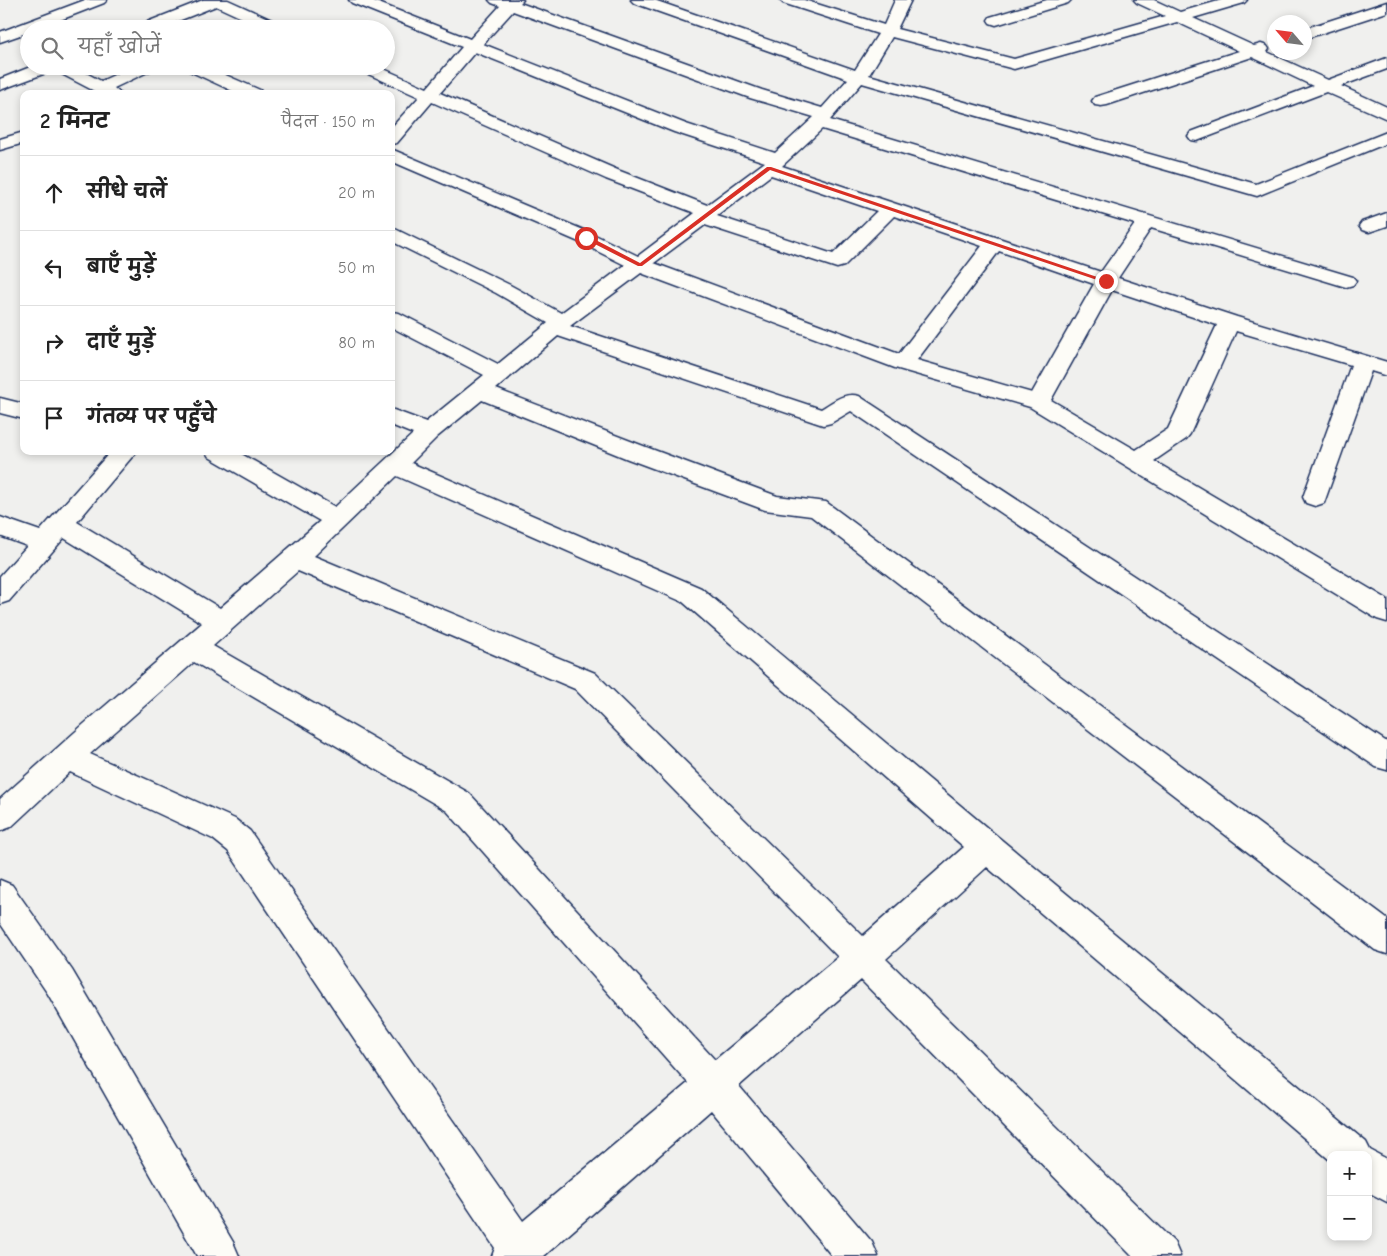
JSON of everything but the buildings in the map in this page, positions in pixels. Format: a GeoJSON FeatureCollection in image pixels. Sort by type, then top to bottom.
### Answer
{"type":"FeatureCollection","features":[{"type":"Feature","properties":{"kind":"street"},"geometry":{"type":"LineString","coordinates":[[45,20],[99,0]]}},
{"type":"Feature","properties":{"kind":"street"},"geometry":{"type":"LineString","coordinates":[[166,20],[216,0],[259,20]]}},
{"type":"Feature","properties":{"kind":"street"},"geometry":{"type":"LineString","coordinates":[[357,0],[680,128],[890,208],[1229,322],[1387,368]]}},
{"type":"Feature","properties":{"kind":"street"},"geometry":{"type":"LineString","coordinates":[[639,0],[859,76],[1045,131],[1257,190],[1387,137]]}},
{"type":"Feature","properties":{"kind":"street"},"geometry":{"type":"LineString","coordinates":[[788,0],[886,31],[1014,64],[1182,18],[1239,0]]}},
{"type":"Feature","properties":{"kind":"street"},"geometry":{"type":"LineString","coordinates":[[0,818],[192,647],[295,559],[392,465],[429,432],[558,325],[773,164],[822,119],[859,76],[896,18],[903,0]]}},
{"type":"Feature","properties":{"kind":"street"},"geometry":{"type":"LineString","coordinates":[[996,20],[1063,0]]}},
{"type":"Feature","properties":{"kind":"street"},"geometry":{"type":"LineString","coordinates":[[1142,0],[1387,114]]}},
{"type":"Feature","properties":{"kind":"street"},"geometry":{"type":"LineString","coordinates":[[395,133],[508,2],[822,119],[1346,281]]}},
{"type":"Feature","properties":{"kind":"street"},"geometry":{"type":"LineString","coordinates":[[1312,31],[1387,7]]}},
{"type":"Feature","properties":{"kind":"street"},"geometry":{"type":"LineString","coordinates":[[0,37],[20,30]]}},
{"type":"Feature","properties":{"kind":"street"},"geometry":{"type":"LineString","coordinates":[[1101,101],[1267,47]]}},
{"type":"Feature","properties":{"kind":"street"},"geometry":{"type":"LineString","coordinates":[[1197,136],[1387,63]]}},
{"type":"Feature","properties":{"kind":"street"},"geometry":{"type":"LineString","coordinates":[[0,86],[27,75]]}},
{"type":"Feature","properties":{"kind":"street"},"geometry":{"type":"LineString","coordinates":[[78,75],[107,90],[133,75]]}},
{"type":"Feature","properties":{"kind":"street"},"geometry":{"type":"LineString","coordinates":[[211,75],[245,90]]}},
{"type":"Feature","properties":{"kind":"street"},"geometry":{"type":"LineString","coordinates":[[383,75],[705,214],[837,262],[890,208]]}},
{"type":"Feature","properties":{"kind":"street"},"geometry":{"type":"LineString","coordinates":[[0,145],[20,138]]}},
{"type":"Feature","properties":{"kind":"street"},"geometry":{"type":"LineString","coordinates":[[395,156],[586,238],[640,265],[903,363],[1038,402],[1387,612]]}},
{"type":"Feature","properties":{"kind":"street"},"geometry":{"type":"LineString","coordinates":[[1038,402],[1106,281],[1147,220]]}},
{"type":"Feature","properties":{"kind":"street"},"geometry":{"type":"LineString","coordinates":[[395,236],[503,288],[558,325],[823,418],[851,401],[1387,758]]}},
{"type":"Feature","properties":{"kind":"street"},"geometry":{"type":"LineString","coordinates":[[903,363],[994,244]]}},
{"type":"Feature","properties":{"kind":"street"},"geometry":{"type":"LineString","coordinates":[[395,321],[489,382],[637,453],[774,504],[817,508],[1387,939]]}},
{"type":"Feature","properties":{"kind":"street"},"geometry":{"type":"LineString","coordinates":[[1137,460],[1178,434],[1229,322]]}},
{"type":"Feature","properties":{"kind":"street"},"geometry":{"type":"LineString","coordinates":[[1316,497],[1363,362]]}},
{"type":"Feature","properties":{"kind":"street"},"geometry":{"type":"LineString","coordinates":[[0,405],[20,411]]}},
{"type":"Feature","properties":{"kind":"street"},"geometry":{"type":"LineString","coordinates":[[395,418],[429,432]]}},
{"type":"Feature","properties":{"kind":"street"},"geometry":{"type":"LineString","coordinates":[[0,594],[122,455]]}},
{"type":"Feature","properties":{"kind":"street"},"geometry":{"type":"LineString","coordinates":[[224,455],[336,519]]}},
{"type":"Feature","properties":{"kind":"street"},"geometry":{"type":"LineString","coordinates":[[392,465],[692,595],[987,847],[1348,1151]]}},
{"type":"Feature","properties":{"kind":"street"},"geometry":{"type":"LineString","coordinates":[[62,524],[221,622]]}},
{"type":"Feature","properties":{"kind":"street"},"geometry":{"type":"LineString","coordinates":[[0,526],[44,544]]}},
{"type":"Feature","properties":{"kind":"street"},"geometry":{"type":"LineString","coordinates":[[295,559],[585,681],[1160,1256]]}},
{"type":"Feature","properties":{"kind":"street"},"geometry":{"type":"LineString","coordinates":[[192,647],[458,802],[713,1084],[858,1256]]}},
{"type":"Feature","properties":{"kind":"street"},"geometry":{"type":"LineString","coordinates":[[67,757],[224,829],[239,841],[518,1254],[713,1084],[862,958],[987,847]]}},
{"type":"Feature","properties":{"kind":"street"},"geometry":{"type":"LineString","coordinates":[[0,895],[60,982],[218,1256]]}},
{"type":"Feature","properties":{"kind":"street"},"geometry":{"type":"LineString","coordinates":[[1372,1171],[1387,1184]]}},
{"type":"Feature","properties":{"kind":"route"},"geometry":{"type":"LineString","coordinates":[[586,238],[640,265],[769,168],[1106,281]]}}]}
